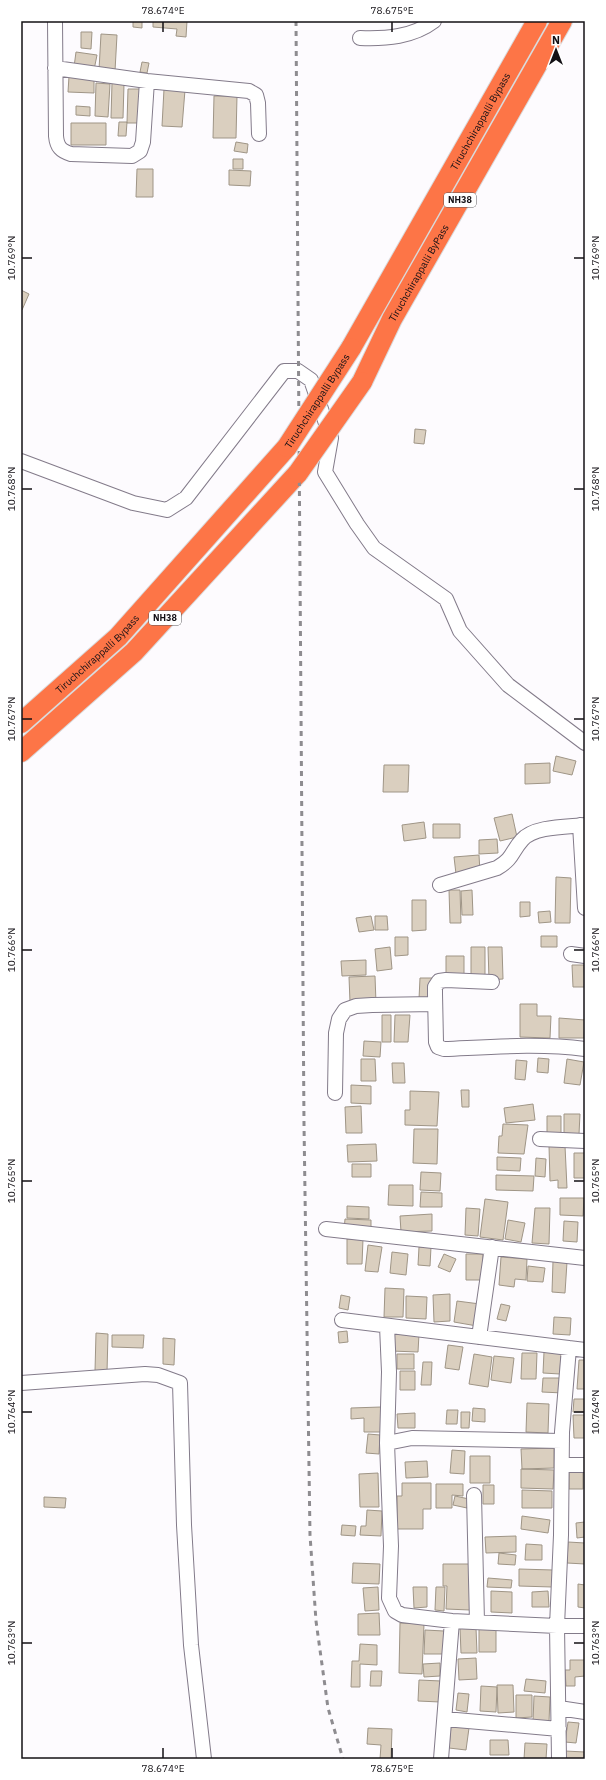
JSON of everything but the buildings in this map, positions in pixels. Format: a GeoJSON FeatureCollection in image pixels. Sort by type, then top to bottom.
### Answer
{"type":"FeatureCollection","features":[{"type":"Feature","properties":{"kind":"highway","name":"Tiruchchirappalli Bypass"},"geometry":{"type":"LineString","coordinates":[[21,723],[118,637],[287,447],[351,348],[537,21]]}},
{"type":"Feature","properties":{"kind":"highway","name":"Tiruchchirappalli ByPass"},"geometry":{"type":"LineString","coordinates":[[21,752],[134,652],[298,473],[362,382],[392,319],[562,21]]}},
{"type":"Feature","properties":{"kind":"street"},"geometry":{"type":"LineString","coordinates":[[55,21],[57,145],[62,151],[72,154],[132,156],[140,151],[143,142],[147,81]]}},
{"type":"Feature","properties":{"kind":"street"},"geometry":{"type":"LineString","coordinates":[[360,38],[380,39],[404,36],[434,21]]}},
{"type":"Feature","properties":{"kind":"street"},"geometry":{"type":"LineString","coordinates":[[56,68],[147,81],[249,91],[256,95],[258,103],[259,134]]}},
{"type":"Feature","properties":{"kind":"street"},"geometry":{"type":"LineString","coordinates":[[21,461],[133,503],[167,510],[186,498],[284,371],[298,371],[310,380],[331,438],[325,472],[374,548],[446,599],[460,631],[508,685],[585,743]]}},
{"type":"Feature","properties":{"kind":"street"},"geometry":{"type":"LineString","coordinates":[[440,885],[497,868],[506,863],[513,855],[520,841],[527,835],[536,831],[583,825],[585,908]]}},
{"type":"Feature","properties":{"kind":"street"},"geometry":{"type":"LineString","coordinates":[[492,982],[439,981],[435,987],[436,1042],[438,1047],[444,1049],[507,1046],[565,1046],[585,1049]]}},
{"type":"Feature","properties":{"kind":"street"},"geometry":{"type":"LineString","coordinates":[[335,1093],[336,1033],[339,1019],[345,1010],[356,1006],[435,1004]]}},
{"type":"Feature","properties":{"kind":"street"},"geometry":{"type":"LineString","coordinates":[[540,1139],[585,1141]]}},
{"type":"Feature","properties":{"kind":"street"},"geometry":{"type":"LineString","coordinates":[[326,1229],[585,1258]]}},
{"type":"Feature","properties":{"kind":"street"},"geometry":{"type":"LineString","coordinates":[[479,1337],[492,1248]]}},
{"type":"Feature","properties":{"kind":"street"},"geometry":{"type":"LineString","coordinates":[[342,1320],[585,1350]]}},
{"type":"Feature","properties":{"kind":"street"},"geometry":{"type":"LineString","coordinates":[[388,1326],[389,1372],[387,1443],[391,1546],[389,1598],[394,1611],[402,1615],[452,1621],[585,1626]]}},
{"type":"Feature","properties":{"kind":"street"},"geometry":{"type":"LineString","coordinates":[[559,1759],[557,1626],[562,1440],[569,1348]]}},
{"type":"Feature","properties":{"kind":"street"},"geometry":{"type":"LineString","coordinates":[[21,1383],[145,1374],[158,1375],[180,1383],[184,1525],[191,1645],[204,1759]]}},
{"type":"Feature","properties":{"kind":"street"},"geometry":{"type":"LineString","coordinates":[[387,1443],[412,1438],[562,1440]]}},
{"type":"Feature","properties":{"kind":"street"},"geometry":{"type":"LineString","coordinates":[[562,1466],[585,1465]]}},
{"type":"Feature","properties":{"kind":"street"},"geometry":{"type":"LineString","coordinates":[[474,1495],[477,1622]]}},
{"type":"Feature","properties":{"kind":"street"},"geometry":{"type":"LineString","coordinates":[[441,1759],[446,1719],[452,1621]]}},
{"type":"Feature","properties":{"kind":"street"},"geometry":{"type":"LineString","coordinates":[[559,1708],[585,1712]]}},
{"type":"Feature","properties":{"kind":"street"},"geometry":{"type":"LineString","coordinates":[[446,1719],[559,1729]]}},
{"type":"Feature","properties":{"kind":"railway"},"geometry":{"type":"LineString","coordinates":[[296,21],[304,1124],[310,1535],[316,1621],[328,1708],[343,1759]]}}]}
